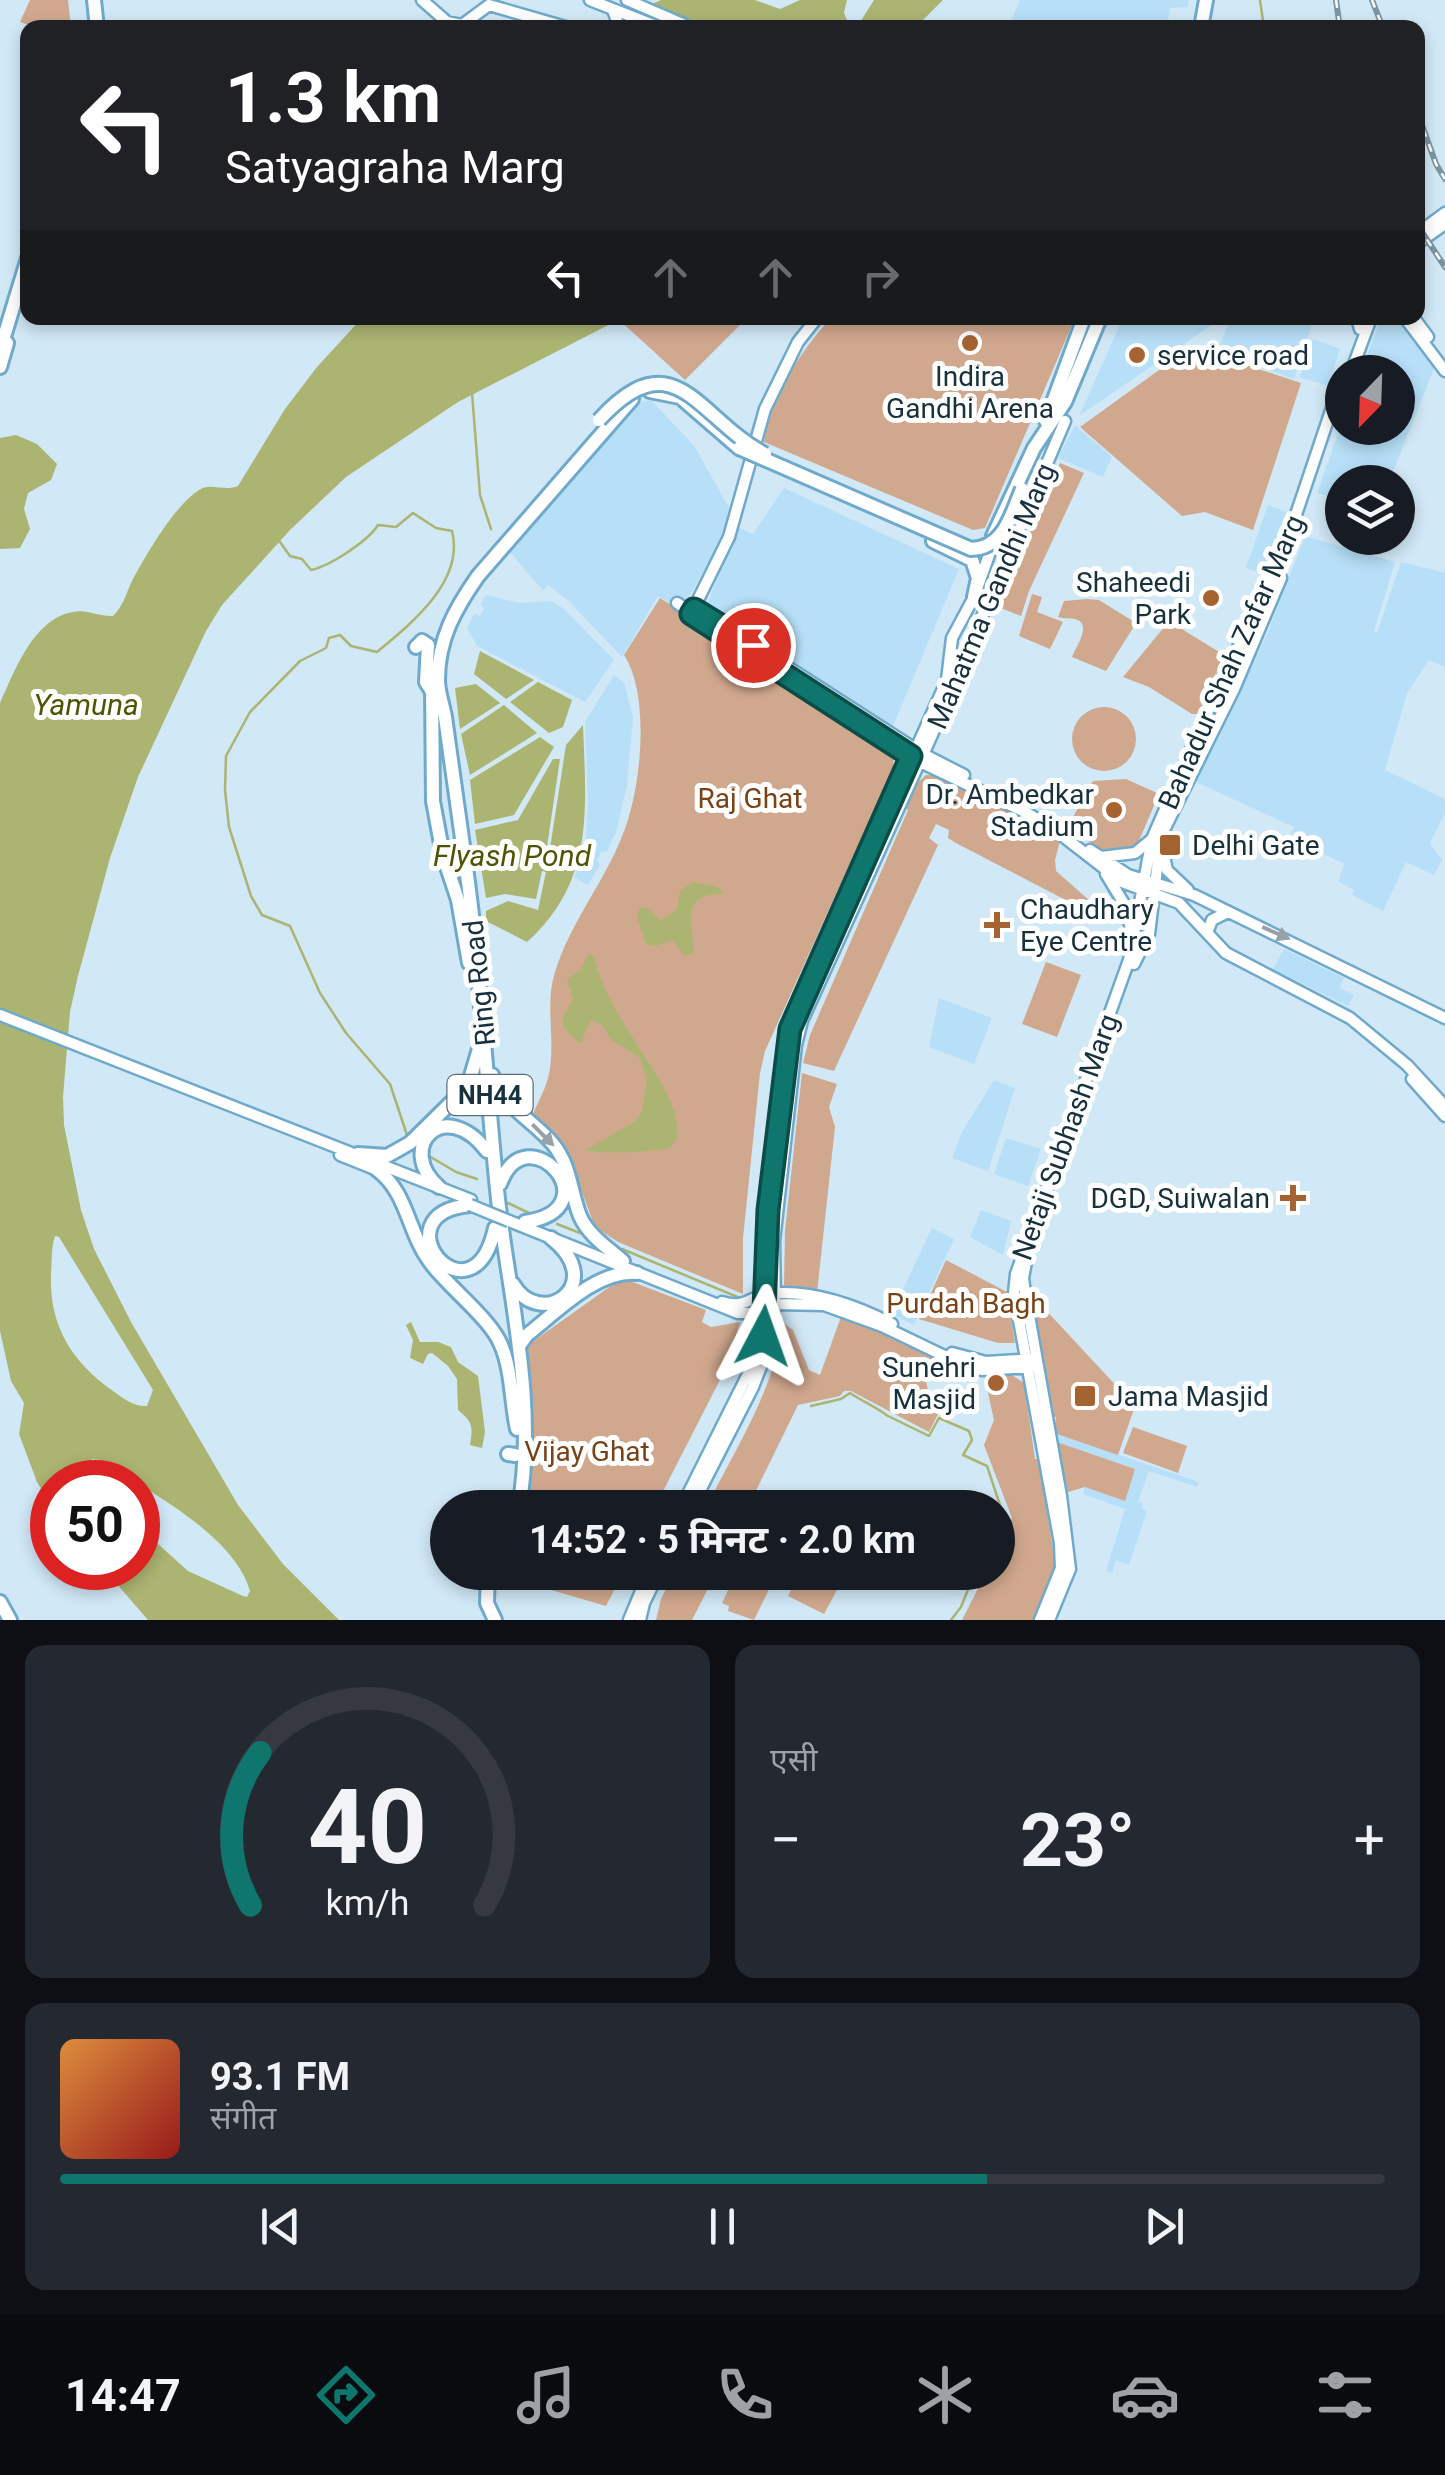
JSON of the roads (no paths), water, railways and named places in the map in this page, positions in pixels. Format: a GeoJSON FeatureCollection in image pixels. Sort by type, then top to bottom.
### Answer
{"type":"FeatureCollection","features":[{"type":"Feature","properties":{"kind":"highway"},"geometry":{"type":"LineString","coordinates":[[0,350],[20,284]]}},
{"type":"Feature","properties":{"kind":"highway"},"geometry":{"type":"LineString","coordinates":[[0,367],[20,303]]}},
{"type":"Feature","properties":{"kind":"highway"},"geometry":{"type":"LineString","coordinates":[[739,448],[977,550],[1002,535],[1044,440],[1081,325]]}},
{"type":"Feature","properties":{"kind":"highway"},"geometry":{"type":"LineString","coordinates":[[1068,357],[1087,354],[1102,325]]}},
{"type":"Feature","properties":{"kind":"highway","name":"Mahatma Gandhi Marg"},"geometry":{"type":"LineString","coordinates":[[1064,421],[1087,354]]}},
{"type":"Feature","properties":{"kind":"highway","name":"Mahatma Gandhi Marg"},"geometry":{"type":"LineString","coordinates":[[998,531],[1087,354]]}},
{"type":"Feature","properties":{"kind":"highway"},"geometry":{"type":"LineString","coordinates":[[602,423],[636,387],[653,383],[670,386],[692,398],[759,451],[956,537],[978,543],[998,531]]}},
{"type":"Feature","properties":{"kind":"highway"},"geometry":{"type":"LineString","coordinates":[[602,423],[633,398],[650,391],[685,400],[766,469],[963,554],[977,570],[974,597]]}},
{"type":"Feature","properties":{"kind":"highway"},"geometry":{"type":"LineString","coordinates":[[1044,440],[1064,421]]}},
{"type":"Feature","properties":{"kind":"highway","name":"Ring Road"},"geometry":{"type":"LineString","coordinates":[[521,1490],[525,1404],[519,1346],[444,711],[434,687],[446,628],[471,586],[602,423]]}},
{"type":"Feature","properties":{"kind":"highway","name":"Ring Road"},"geometry":{"type":"LineString","coordinates":[[464,903],[446,862],[433,801],[433,650],[444,616],[464,581],[602,423]]}},
{"type":"Feature","properties":{"kind":"highway"},"geometry":{"type":"LineString","coordinates":[[416,648],[422,641],[428,645],[426,682],[434,687],[448,790],[444,796],[437,792],[432,737]]}},
{"type":"Feature","properties":{"kind":"highway"},"geometry":{"type":"LineString","coordinates":[[446,862],[439,812],[444,806],[450,810],[464,903],[458,948]]}},
{"type":"Feature","properties":{"kind":"highway"},"geometry":{"type":"LineString","coordinates":[[358,1154],[387,1156],[410,1143],[468,1086],[483,1054]]}},
{"type":"Feature","properties":{"kind":"highway"},"geometry":{"type":"LineString","coordinates":[[483,1054],[502,1094],[552,1142],[564,1159],[581,1217],[622,1264]]}},
{"type":"Feature","properties":{"kind":"highway","name":"Ring Road"},"geometry":{"type":"LineString","coordinates":[[483,1054],[487,1150],[515,1374],[513,1490]]}},
{"type":"Feature","properties":{"kind":"highway"},"geometry":{"type":"LineString","coordinates":[[439,1187],[422,1166],[425,1140],[434,1130],[460,1126],[487,1150]]}},
{"type":"Feature","properties":{"kind":"highway"},"geometry":{"type":"LineString","coordinates":[[498,1190],[504,1173],[516,1162],[536,1158],[550,1163],[562,1179],[564,1194],[557,1208],[545,1218],[525,1222]]}},
{"type":"Feature","properties":{"kind":"highway"},"geometry":{"type":"LineString","coordinates":[[377,1166],[393,1183],[429,1261],[502,1346],[516,1429]]}},
{"type":"Feature","properties":{"kind":"highway"},"geometry":{"type":"LineString","coordinates":[[470,1205],[456,1206],[440,1214],[432,1224],[428,1240],[434,1256],[446,1267],[474,1267],[488,1252],[495,1228]]}},
{"type":"Feature","properties":{"kind":"highway"},"geometry":{"type":"LineString","coordinates":[[509,1276],[524,1298],[537,1304],[563,1297],[572,1286],[575,1272],[572,1259],[551,1238]]}},
{"type":"Feature","properties":{"kind":"highway"},"geometry":{"type":"LineString","coordinates":[[519,1346],[527,1335],[613,1274],[638,1273]]}},
{"type":"Feature","properties":{"kind":"highway"},"geometry":{"type":"LineString","coordinates":[[489,1590],[487,1603],[499,1620]]}},
{"type":"Feature","properties":{"kind":"highway"},"geometry":{"type":"LineString","coordinates":[[0,1602],[7,1620]]}},
{"type":"Feature","properties":{"kind":"highway"},"geometry":{"type":"LineString","coordinates":[[0,1613],[7,1620]]}},
{"type":"Feature","properties":{"kind":"main road"},"geometry":{"type":"LineString","coordinates":[[422,0],[444,20]]}},
{"type":"Feature","properties":{"kind":"main road"},"geometry":{"type":"LineString","coordinates":[[590,0],[613,10],[631,9]]}},
{"type":"Feature","properties":{"kind":"main road"},"geometry":{"type":"LineString","coordinates":[[590,0],[666,20]]}},
{"type":"Feature","properties":{"kind":"main road"},"geometry":{"type":"LineString","coordinates":[[469,20],[489,5],[541,20]]}},
{"type":"Feature","properties":{"kind":"main road"},"geometry":{"type":"LineString","coordinates":[[613,10],[617,20]]}},
{"type":"Feature","properties":{"kind":"main road"},"geometry":{"type":"LineString","coordinates":[[1425,238],[1443,218],[1445,201]]}},
{"type":"Feature","properties":{"kind":"main road"},"geometry":{"type":"LineString","coordinates":[[692,611],[729,537],[757,439],[784,378],[815,325]]}},
{"type":"Feature","properties":{"kind":"main road","name":"Bahadur Shah Zafar Marg"},"geometry":{"type":"LineString","coordinates":[[1352,355],[1361,325]]}},
{"type":"Feature","properties":{"kind":"main road"},"geometry":{"type":"LineString","coordinates":[[1410,325],[1445,371]]}},
{"type":"Feature","properties":{"kind":"main road"},"geometry":{"type":"LineString","coordinates":[[1419,325],[1445,362]]}},
{"type":"Feature","properties":{"kind":"main road","name":"Mahatma Gandhi Marg"},"geometry":{"type":"LineString","coordinates":[[926,734],[968,647],[1064,421]]}},
{"type":"Feature","properties":{"kind":"main road","name":"Bahadur Shah Zafar Marg"},"geometry":{"type":"LineString","coordinates":[[1148,886],[1156,837],[1221,681],[1278,568],[1325,434]]}},
{"type":"Feature","properties":{"kind":"main road","name":"Bahadur Shah Zafar Marg"},"geometry":{"type":"LineString","coordinates":[[1156,837],[1234,689],[1281,578],[1326,445]]}},
{"type":"Feature","properties":{"kind":"main road","name":"Mahatma Gandhi Marg"},"geometry":{"type":"LineString","coordinates":[[700,1490],[762,1368],[774,1335],[777,1303],[766,1254],[767,1229],[790,1029],[926,734],[947,680],[952,638],[974,597],[998,531]]}},
{"type":"Feature","properties":{"kind":"main road"},"geometry":{"type":"LineString","coordinates":[[692,611],[901,737],[917,755]]}},
{"type":"Feature","properties":{"kind":"main road"},"geometry":{"type":"LineString","coordinates":[[692,611],[917,755],[1041,822],[1104,869],[1228,912],[1445,1018]]}},
{"type":"Feature","properties":{"kind":"main road"},"geometry":{"type":"LineString","coordinates":[[952,638],[955,650],[968,647]]}},
{"type":"Feature","properties":{"kind":"main road"},"geometry":{"type":"LineString","coordinates":[[901,737],[926,734],[938,766],[1059,825],[1100,857],[1148,886]]}},
{"type":"Feature","properties":{"kind":"main road","name":"Mahatma Gandhi Marg"},"geometry":{"type":"LineString","coordinates":[[771,1280],[799,1032],[911,780],[917,755]]}},
{"type":"Feature","properties":{"kind":"main road"},"geometry":{"type":"LineString","coordinates":[[911,780],[938,766]]}},
{"type":"Feature","properties":{"kind":"main road"},"geometry":{"type":"LineString","coordinates":[[1100,857],[1135,853],[1156,837],[1167,870],[1216,944],[1226,953],[1350,1018],[1407,1065],[1445,1106]]}},
{"type":"Feature","properties":{"kind":"main road"},"geometry":{"type":"LineString","coordinates":[[1104,869],[1123,902],[1134,938]]}},
{"type":"Feature","properties":{"kind":"main road","name":"Netaji Subhash Marg"},"geometry":{"type":"LineString","coordinates":[[1040,1620],[1061,1568],[1060,1544],[1032,1363],[1024,1269],[1136,957],[1148,937],[1148,886]]}},
{"type":"Feature","properties":{"kind":"main road","name":"Netaji Subhash Marg"},"geometry":{"type":"LineString","coordinates":[[1048,1620],[1070,1569],[1061,1496],[1014,1293],[1016,1274],[1129,960],[1148,886]]}},
{"type":"Feature","properties":{"kind":"main road"},"geometry":{"type":"LineString","coordinates":[[1151,916],[1185,896]]}},
{"type":"Feature","properties":{"kind":"main road"},"geometry":{"type":"LineString","coordinates":[[1206,933],[1212,920],[1228,912]]}},
{"type":"Feature","properties":{"kind":"main road"},"geometry":{"type":"LineString","coordinates":[[1216,944],[1220,953],[1357,1032],[1403,1070],[1445,1115]]}},
{"type":"Feature","properties":{"kind":"main road"},"geometry":{"type":"LineString","coordinates":[[0,1017],[439,1187],[738,1313],[751,1313],[777,1303]]}},
{"type":"Feature","properties":{"kind":"main road"},"geometry":{"type":"LineString","coordinates":[[152,1078],[358,1154],[394,1176],[722,1302],[742,1305],[753,1300],[771,1280]]}},
{"type":"Feature","properties":{"kind":"main road"},"geometry":{"type":"LineString","coordinates":[[771,1280],[777,1303]]}},
{"type":"Feature","properties":{"kind":"main road"},"geometry":{"type":"LineString","coordinates":[[753,1300],[824,1304],[982,1370],[1032,1363]]}},
{"type":"Feature","properties":{"kind":"main road","name":"Mahatma Gandhi Marg"},"geometry":{"type":"LineString","coordinates":[[691,1490],[755,1366],[777,1303]]}},
{"type":"Feature","properties":{"kind":"main road"},"geometry":{"type":"LineString","coordinates":[[630,1620],[642,1590]]}},
{"type":"Feature","properties":{"kind":"main road"},"geometry":{"type":"LineString","coordinates":[[640,1620],[650,1590]]}},
{"type":"Feature","properties":{"kind":"water"},"geometry":{"type":"Polygon","coordinates":[[[661,0],[755,0],[780,9],[800,0],[847,0],[847,20],[644,20],[650,5],[661,0]]]}},
{"type":"Feature","properties":{"kind":"water"},"geometry":{"type":"Polygon","coordinates":[[[874,0],[943,0],[923,20],[861,20],[874,0]]]}},
{"type":"Feature","properties":{"kind":"water","name":"Yamuna"},"geometry":{"type":"Polygon","coordinates":[[[356,325],[608,325],[458,402],[346,477],[290,530],[222,605],[138,777],[110,858],[70,1012],[64,1125],[81,1210],[94,1249],[131,1322],[238,1505],[283,1564],[339,1620],[148,1620],[122,1590],[160,1590],[160,1546],[188,1571],[243,1596],[247,1597],[250,1591],[241,1570],[226,1551],[160,1497],[160,1460],[30,1460],[30,1463],[19,1434],[24,1403],[11,1381],[0,1331],[0,703],[36,635],[59,617],[78,611],[113,616],[153,545],[180,507],[203,488],[238,486],[285,409],[356,325]],[[55,1236],[51,1293],[66,1341],[98,1380],[129,1402],[147,1406],[153,1390],[55,1236]]]}},
{"type":"Feature","properties":{"kind":"water"},"geometry":{"type":"Polygon","coordinates":[[[16,435],[37,444],[57,464],[51,480],[28,493],[24,509],[30,529],[20,548],[0,549],[0,438],[16,435]]]}},
{"type":"Feature","properties":{"kind":"water"},"geometry":{"type":"Polygon","coordinates":[[[480,651],[534,680],[506,699],[474,674],[480,651]]]}},
{"type":"Feature","properties":{"kind":"water"},"geometry":{"type":"Polygon","coordinates":[[[538,682],[572,700],[563,727],[549,733],[510,702],[538,682]]]}},
{"type":"Feature","properties":{"kind":"water"},"geometry":{"type":"Polygon","coordinates":[[[476,684],[500,703],[460,729],[455,688],[476,684]]]}},
{"type":"Feature","properties":{"kind":"water","name":"Flyash Pond"},"geometry":{"type":"Polygon","coordinates":[[[504,705],[537,733],[470,775],[461,734],[504,705]]]}},
{"type":"Feature","properties":{"kind":"water","name":"Flyash Pond"},"geometry":{"type":"Polygon","coordinates":[[[583,725],[582,842],[565,894],[527,942],[486,921],[486,911],[508,901],[538,910],[546,872],[542,871],[536,899],[505,894],[486,898],[475,830],[518,820],[553,759],[560,759],[545,860],[548,861],[566,745],[583,725]]]}},
{"type":"Feature","properties":{"kind":"water","name":"Flyash Pond"},"geometry":{"type":"Polygon","coordinates":[[[540,737],[554,747],[514,815],[475,824],[470,780],[540,737]]]}},
{"type":"Feature","properties":{"kind":"water"},"geometry":{"type":"Polygon","coordinates":[[[693,882],[718,887],[724,894],[700,898],[694,904],[694,952],[685,956],[672,940],[655,946],[646,944],[637,917],[640,907],[649,909],[661,921],[677,909],[680,891],[693,882]]]}},
{"type":"Feature","properties":{"kind":"water"},"geometry":{"type":"Polygon","coordinates":[[[589,953],[616,1009],[669,1099],[677,1125],[677,1139],[670,1148],[586,1150],[636,1121],[642,1112],[647,1080],[640,1058],[610,1039],[603,1026],[591,1020],[580,1044],[563,1027],[564,1015],[573,999],[567,980],[581,969],[589,953]]]}},
{"type":"Feature","properties":{"kind":"water"},"geometry":{"type":"Polygon","coordinates":[[[411,1322],[420,1342],[451,1347],[458,1362],[478,1376],[485,1432],[482,1448],[470,1445],[471,1425],[458,1410],[457,1379],[448,1366],[432,1353],[423,1364],[410,1358],[413,1340],[406,1325],[411,1322]]]}},
{"type":"Feature","properties":{"kind":"waterway"},"geometry":{"type":"LineString","coordinates":[[1260,0],[1263,20]]}},
{"type":"Feature","properties":{"kind":"waterway"},"geometry":{"type":"LineString","coordinates":[[472,393],[480,495],[491,529]]}},
{"type":"Feature","properties":{"kind":"waterway"},"geometry":{"type":"LineString","coordinates":[[280,542],[290,556],[302,559],[311,570],[348,552],[378,525],[396,527],[413,513],[436,528],[452,531],[451,567],[419,615],[377,652],[351,646],[340,635],[329,638],[326,648],[300,661],[250,712],[226,756],[229,827],[251,896],[262,915],[290,926],[320,993],[346,1033],[390,1084],[408,1138]]}},
{"type":"Feature","properties":{"kind":"waterway"},"geometry":{"type":"LineString","coordinates":[[429,1156],[477,1179]]}},
{"type":"Feature","properties":{"kind":"waterway"},"geometry":{"type":"LineString","coordinates":[[508,1203],[531,1214]]}},
{"type":"Feature","properties":{"kind":"waterway"},"geometry":{"type":"LineString","coordinates":[[557,1224],[580,1233]]}},
{"type":"Feature","properties":{"kind":"waterway"},"geometry":{"type":"LineString","coordinates":[[622,1249],[740,1298]]}},
{"type":"Feature","properties":{"kind":"waterway"},"geometry":{"type":"LineString","coordinates":[[811,1406],[850,1393],[929,1436],[939,1418],[969,1431],[972,1440],[963,1455],[987,1466],[995,1490]]}},
{"type":"Feature","properties":{"kind":"waterway"},"geometry":{"type":"LineString","coordinates":[[951,1620],[968,1590]]}},
{"type":"Feature","properties":{"kind":"railway"},"geometry":{"type":"LineString","coordinates":[[1336,0],[1339,20]]}},
{"type":"Feature","properties":{"kind":"railway"},"geometry":{"type":"LineString","coordinates":[[1372,0],[1380,20]]}},
{"type":"Feature","properties":{"kind":"railway"},"geometry":{"type":"LineString","coordinates":[[1425,133],[1445,179]]}},
{"type":"Feature","properties":{"kind":"railway"},"geometry":{"type":"LineString","coordinates":[[1425,237],[1445,267]]}},
{"type":"Feature","properties":{"kind":"place","name":"Indira Gandhi Arena"},"geometry":{"type":"Point","coordinates":[970,343]}},
{"type":"Feature","properties":{"kind":"place","name":"service road"},"geometry":{"type":"Point","coordinates":[1137,355]}},
{"type":"Feature","properties":{"kind":"place","name":"Shaheedi Park"},"geometry":{"type":"Point","coordinates":[1211,598]}},
{"type":"Feature","properties":{"kind":"place","name":"Dr. Ambedkar Stadium"},"geometry":{"type":"Point","coordinates":[1114,810]}},
{"type":"Feature","properties":{"kind":"place","name":"Delhi Gate"},"geometry":{"type":"Point","coordinates":[1170,845]}},
{"type":"Feature","properties":{"kind":"place","name":"Chaudhary Eye Centre"},"geometry":{"type":"Point","coordinates":[997,925]}},
{"type":"Feature","properties":{"kind":"place","name":"DGD, Suiwalan"},"geometry":{"type":"Point","coordinates":[1293,1198]}},
{"type":"Feature","properties":{"kind":"place","name":"Sunehri Masjid"},"geometry":{"type":"Point","coordinates":[996,1383]}},
{"type":"Feature","properties":{"kind":"place","name":"Jama Masjid"},"geometry":{"type":"Point","coordinates":[1085,1396]}},
{"type":"Feature","properties":{"kind":"park label","name":"Raj Ghat"},"geometry":{"type":"Point","coordinates":[750,798]}},
{"type":"Feature","properties":{"kind":"park label","name":"Purdah Bagh"},"geometry":{"type":"Point","coordinates":[966,1303]}},
{"type":"Feature","properties":{"kind":"park label","name":"Vijay Ghat"},"geometry":{"type":"Point","coordinates":[587,1451]}}]}
